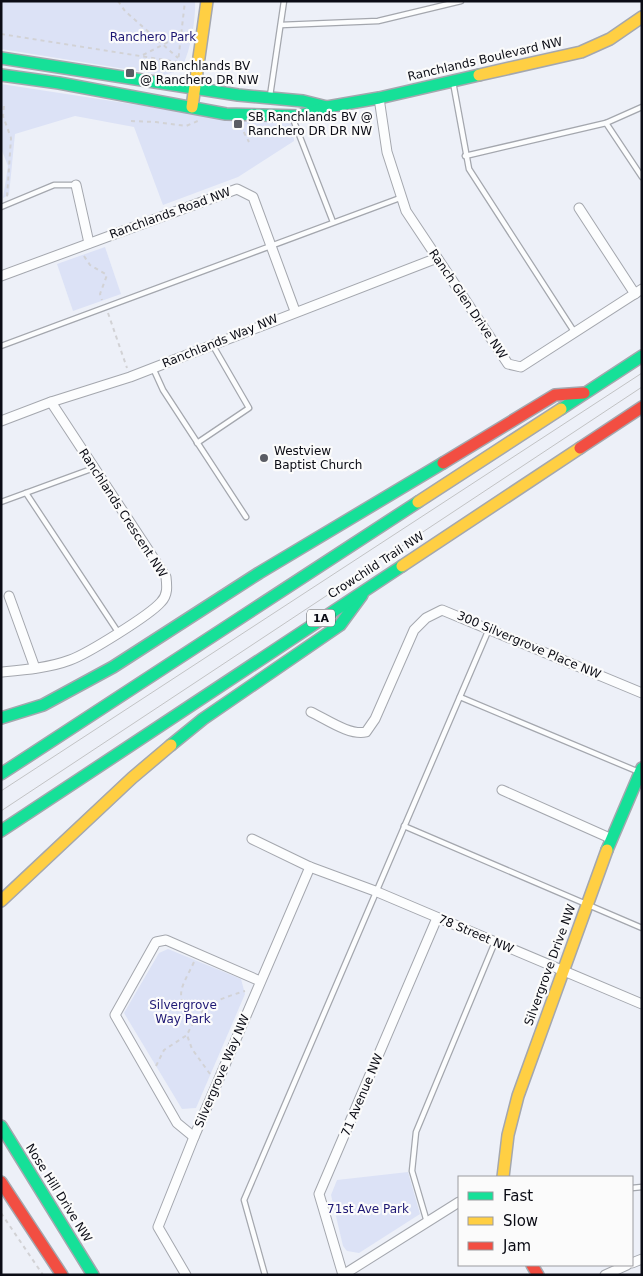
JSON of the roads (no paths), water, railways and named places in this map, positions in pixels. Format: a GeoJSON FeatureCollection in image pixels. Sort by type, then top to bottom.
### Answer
{"type":"FeatureCollection","features":[{"type":"Feature","properties":{"kind":"main road"},"geometry":{"type":"LineString","coordinates":[[192,107],[207,1]]}},
{"type":"Feature","properties":{"kind":"main road","name":"Ranchlands Boulevard NW"},"geometry":{"type":"LineString","coordinates":[[1,75],[59,83],[226,114],[299,116],[327,107],[379,98],[581,52],[610,39],[642,17]]}},
{"type":"Feature","properties":{"kind":"main road","name":"Ranchlands Boulevard NW"},"geometry":{"type":"LineString","coordinates":[[1,58],[270,99],[303,101],[327,107]]}},
{"type":"Feature","properties":{"kind":"main road"},"geometry":{"type":"LineString","coordinates":[[1,774],[642,356]]}},
{"type":"Feature","properties":{"kind":"main road"},"geometry":{"type":"LineString","coordinates":[[1,718],[43,705],[113,666],[259,572],[555,395],[586,392]]}},
{"type":"Feature","properties":{"kind":"main road","name":"Crowchild Trail NW"},"geometry":{"type":"LineString","coordinates":[[1,831],[642,407]]}},
{"type":"Feature","properties":{"kind":"main road"},"geometry":{"type":"LineString","coordinates":[[2,901],[132,778],[203,719],[340,625],[368,587]]}},
{"type":"Feature","properties":{"kind":"main road","name":"Silvergrove Drive NW"},"geometry":{"type":"LineString","coordinates":[[503,1176],[504,1147],[514,1107],[561,971],[612,839],[641,771]]}},
{"type":"Feature","properties":{"kind":"main road","name":"Nose Hill Drive NW"},"geometry":{"type":"LineString","coordinates":[[1,1126],[93,1275]]}},
{"type":"Feature","properties":{"kind":"main road"},"geometry":{"type":"LineString","coordinates":[[1,1182],[62,1275]]}},
{"type":"Feature","properties":{"kind":"street","name":"Ranch Glen Drive NW"},"geometry":{"type":"LineString","coordinates":[[379,98],[387,152],[406,212],[505,360],[511,366],[521,367],[638,292]]}},
{"type":"Feature","properties":{"kind":"street"},"geometry":{"type":"LineString","coordinates":[[76,185],[89,243]]}},
{"type":"Feature","properties":{"kind":"street","name":"Ranchlands Road NW"},"geometry":{"type":"LineString","coordinates":[[1,276],[237,189],[252,197],[295,311]]}},
{"type":"Feature","properties":{"kind":"street"},"geometry":{"type":"LineString","coordinates":[[579,208],[638,292]]}},
{"type":"Feature","properties":{"kind":"street","name":"Ranchlands Way NW"},"geometry":{"type":"LineString","coordinates":[[1,421],[153,368],[295,311],[437,258]]}},
{"type":"Feature","properties":{"kind":"street","name":"Ranchlands Crescent NW"},"geometry":{"type":"LineString","coordinates":[[1,672],[35,668],[68,661],[118,632],[161,603],[166,595],[166,577],[51,402]]}},
{"type":"Feature","properties":{"kind":"street"},"geometry":{"type":"LineString","coordinates":[[9,596],[35,668]]}},
{"type":"Feature","properties":{"kind":"street","name":"300 Silvergrove Place NW"},"geometry":{"type":"LineString","coordinates":[[311,712],[352,731],[366,732],[375,719],[409,640],[419,624],[433,613],[442,610],[642,693]]}},
{"type":"Feature","properties":{"kind":"street"},"geometry":{"type":"LineString","coordinates":[[502,790],[612,839]]}},
{"type":"Feature","properties":{"kind":"street","name":"78 Street NW"},"geometry":{"type":"LineString","coordinates":[[252,839],[310,867],[375,891],[642,1004]]}},
{"type":"Feature","properties":{"kind":"street","name":"Silvergrove Way NW"},"geometry":{"type":"LineString","coordinates":[[186,1275],[158,1227],[194,1137],[310,867]]}},
{"type":"Feature","properties":{"kind":"street","name":"71 Avenue NW"},"geometry":{"type":"LineString","coordinates":[[343,1275],[319,1194],[438,918]]}},
{"type":"Feature","properties":{"kind":"street"},"geometry":{"type":"LineString","coordinates":[[194,1137],[177,1123],[115,1015],[156,942],[166,940],[260,981]]}},
{"type":"Feature","properties":{"kind":"street"},"geometry":{"type":"LineString","coordinates":[[343,1275],[458,1203]]}},
{"type":"Feature","properties":{"kind":"street"},"geometry":{"type":"LineString","coordinates":[[605,1275],[625,1266]]}},
{"type":"Feature","properties":{"kind":"lane"},"geometry":{"type":"LineString","coordinates":[[270,99],[284,1]]}},
{"type":"Feature","properties":{"kind":"lane"},"geometry":{"type":"LineString","coordinates":[[281,25],[378,21],[440,4],[461,1]]}},
{"type":"Feature","properties":{"kind":"lane"},"geometry":{"type":"LineString","coordinates":[[452,81],[465,156],[474,179],[575,333]]}},
{"type":"Feature","properties":{"kind":"lane"},"geometry":{"type":"LineString","coordinates":[[465,156],[606,123],[642,107]]}},
{"type":"Feature","properties":{"kind":"lane"},"geometry":{"type":"LineString","coordinates":[[292,116],[333,222]]}},
{"type":"Feature","properties":{"kind":"lane"},"geometry":{"type":"LineString","coordinates":[[606,123],[642,177]]}},
{"type":"Feature","properties":{"kind":"lane"},"geometry":{"type":"LineString","coordinates":[[1,207],[54,185],[76,185]]}},
{"type":"Feature","properties":{"kind":"lane"},"geometry":{"type":"LineString","coordinates":[[1,346],[400,198]]}},
{"type":"Feature","properties":{"kind":"lane"},"geometry":{"type":"LineString","coordinates":[[197,443],[249,408],[212,344]]}},
{"type":"Feature","properties":{"kind":"lane"},"geometry":{"type":"LineString","coordinates":[[153,368],[163,390],[246,517]]}},
{"type":"Feature","properties":{"kind":"lane"},"geometry":{"type":"LineString","coordinates":[[1,502],[94,468]]}},
{"type":"Feature","properties":{"kind":"lane"},"geometry":{"type":"LineString","coordinates":[[26,493],[118,632]]}},
{"type":"Feature","properties":{"kind":"lane"},"geometry":{"type":"LineString","coordinates":[[265,1275],[244,1200],[489,629]]}},
{"type":"Feature","properties":{"kind":"lane"},"geometry":{"type":"LineString","coordinates":[[460,697],[641,771]]}},
{"type":"Feature","properties":{"kind":"lane"},"geometry":{"type":"LineString","coordinates":[[404,826],[642,928]]}},
{"type":"Feature","properties":{"kind":"lane"},"geometry":{"type":"LineString","coordinates":[[427,1222],[412,1171],[416,1132],[495,942]]}},
{"type":"Feature","properties":{"kind":"tram line"},"geometry":{"type":"LineString","coordinates":[[1,791],[642,373]]}},
{"type":"Feature","properties":{"kind":"tram line"},"geometry":{"type":"LineString","coordinates":[[1,811],[642,387]]}},
{"type":"Feature","properties":{"kind":"place","name":"NB Ranchlands BV @ Ranchero DR NW"},"geometry":{"type":"Point","coordinates":[130,73]}},
{"type":"Feature","properties":{"kind":"place","name":"SB Ranchlands BV @ Ranchero DR DR NW"},"geometry":{"type":"Point","coordinates":[238,124]}},
{"type":"Feature","properties":{"kind":"place","name":"Westview Baptist Church"},"geometry":{"type":"Point","coordinates":[264,458]}},
{"type":"Feature","properties":{"kind":"park label","name":"Ranchero Park"},"geometry":{"type":"Point","coordinates":[153,37]}},
{"type":"Feature","properties":{"kind":"park label","name":"Silvergrove Way Park"},"geometry":{"type":"Point","coordinates":[183,1012]}},
{"type":"Feature","properties":{"kind":"park label","name":"71st Ave Park"},"geometry":{"type":"Point","coordinates":[368,1209]}}]}
